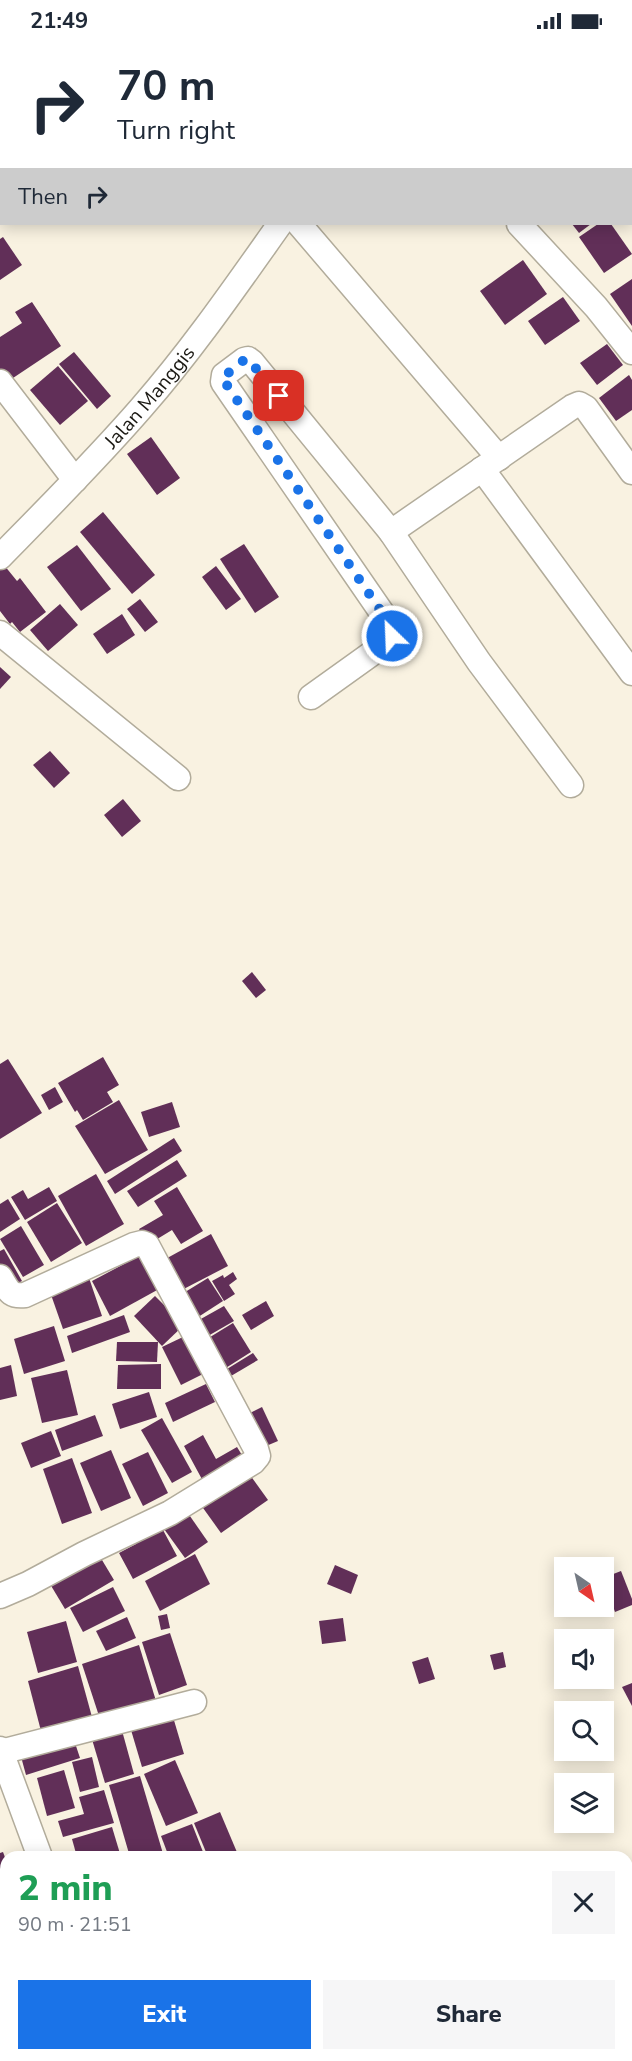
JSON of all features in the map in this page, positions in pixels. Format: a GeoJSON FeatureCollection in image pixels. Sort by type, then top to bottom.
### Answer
{"type":"FeatureCollection","features":[{"type":"Feature","properties":{"kind":"street","name":"Jalan Manggis"},"geometry":{"type":"LineString","coordinates":[[0,557],[150,398],[239,283],[279,225]]}},
{"type":"Feature","properties":{"kind":"street"},"geometry":{"type":"LineString","coordinates":[[300,225],[490,463],[632,673]]}},
{"type":"Feature","properties":{"kind":"street"},"geometry":{"type":"LineString","coordinates":[[520,225],[596,307],[632,352]]}},
{"type":"Feature","properties":{"kind":"street"},"geometry":{"type":"LineString","coordinates":[[311,697],[386,644],[392,636],[391,626],[223,382],[224,375],[244,360],[252,362],[391,532],[479,662],[571,785]]}},
{"type":"Feature","properties":{"kind":"street"},"geometry":{"type":"LineString","coordinates":[[0,382],[75,480]]}},
{"type":"Feature","properties":{"kind":"street"},"geometry":{"type":"LineString","coordinates":[[391,532],[579,404],[586,408],[632,472]]}},
{"type":"Feature","properties":{"kind":"street"},"geometry":{"type":"LineString","coordinates":[[0,633],[178,778]]}},
{"type":"Feature","properties":{"kind":"street"},"geometry":{"type":"LineString","coordinates":[[0,1277],[16,1297],[134,1245],[142,1243],[147,1245],[258,1456],[253,1462],[170,1513],[0,1596]]}},
{"type":"Feature","properties":{"kind":"street"},"geometry":{"type":"LineString","coordinates":[[38,1851],[1,1750],[194,1702]]}},
{"type":"Feature","properties":{"kind":"building"},"geometry":{"type":"Polygon","coordinates":[[[573,225],[590,225],[579,233],[573,225]]]}},
{"type":"Feature","properties":{"kind":"building"},"geometry":{"type":"Polygon","coordinates":[[[597,225],[612,225],[632,254],[604,273],[579,237],[597,225]]]}},
{"type":"Feature","properties":{"kind":"building"},"geometry":{"type":"Polygon","coordinates":[[[3,237],[22,265],[0,280],[0,239],[3,237]]]}},
{"type":"Feature","properties":{"kind":"building"},"geometry":{"type":"Polygon","coordinates":[[[523,260],[547,294],[505,325],[480,291],[523,260]]]}},
{"type":"Feature","properties":{"kind":"building"},"geometry":{"type":"Polygon","coordinates":[[[632,279],[632,326],[610,294],[632,279]]]}},
{"type":"Feature","properties":{"kind":"building"},"geometry":{"type":"Polygon","coordinates":[[[563,297],[580,321],[545,345],[528,321],[563,297]]]}},
{"type":"Feature","properties":{"kind":"building"},"geometry":{"type":"Polygon","coordinates":[[[32,302],[61,346],[4,384],[0,378],[0,337],[22,323],[15,312],[32,302]]]}},
{"type":"Feature","properties":{"kind":"building"},"geometry":{"type":"Polygon","coordinates":[[[607,344],[623,365],[597,385],[580,363],[607,344]]]}},
{"type":"Feature","properties":{"kind":"building"},"geometry":{"type":"Polygon","coordinates":[[[74,352],[111,396],[97,409],[59,364],[74,352]]]}},
{"type":"Feature","properties":{"kind":"building"},"geometry":{"type":"Polygon","coordinates":[[[58,366],[88,401],[60,425],[30,390],[58,366]]]}},
{"type":"Feature","properties":{"kind":"building"},"geometry":{"type":"Polygon","coordinates":[[[629,375],[632,380],[632,410],[616,421],[599,398],[629,375]]]}},
{"type":"Feature","properties":{"kind":"building"},"geometry":{"type":"Polygon","coordinates":[[[151,437],[180,478],[157,495],[127,454],[151,437]]]}},
{"type":"Feature","properties":{"kind":"building"},"geometry":{"type":"Polygon","coordinates":[[[103,512],[155,575],[132,594],[80,532],[103,512]]]}},
{"type":"Feature","properties":{"kind":"building"},"geometry":{"type":"Polygon","coordinates":[[[244,544],[279,597],[255,613],[220,559],[244,544]]]}},
{"type":"Feature","properties":{"kind":"building"},"geometry":{"type":"Polygon","coordinates":[[[77,545],[111,589],[81,611],[47,567],[77,545]]]}},
{"type":"Feature","properties":{"kind":"building"},"geometry":{"type":"Polygon","coordinates":[[[4,565],[17,581],[20,578],[46,612],[20,632],[0,611],[0,567],[4,565]]]}},
{"type":"Feature","properties":{"kind":"building"},"geometry":{"type":"Polygon","coordinates":[[[216,566],[241,599],[226,610],[202,577],[216,566]]]}},
{"type":"Feature","properties":{"kind":"building"},"geometry":{"type":"Polygon","coordinates":[[[140,599],[158,622],[145,632],[127,609],[140,599]]]}},
{"type":"Feature","properties":{"kind":"building"},"geometry":{"type":"Polygon","coordinates":[[[60,604],[78,625],[48,651],[30,630],[60,604]]]}},
{"type":"Feature","properties":{"kind":"building"},"geometry":{"type":"Polygon","coordinates":[[[122,614],[135,635],[107,654],[93,634],[122,614]]]}},
{"type":"Feature","properties":{"kind":"building"},"geometry":{"type":"Polygon","coordinates":[[[0,667],[11,677],[0,689],[0,667]]]}},
{"type":"Feature","properties":{"kind":"building"},"geometry":{"type":"Polygon","coordinates":[[[50,751],[70,773],[54,788],[33,765],[50,751]]]}},
{"type":"Feature","properties":{"kind":"building"},"geometry":{"type":"Polygon","coordinates":[[[123,799],[141,821],[122,837],[104,815],[123,799]]]}},
{"type":"Feature","properties":{"kind":"building"},"geometry":{"type":"Polygon","coordinates":[[[252,972],[266,990],[256,998],[242,981],[252,972]]]}},
{"type":"Feature","properties":{"kind":"building"},"geometry":{"type":"Polygon","coordinates":[[[103,1057],[119,1085],[107,1092],[113,1102],[83,1120],[77,1110],[75,1112],[58,1083],[103,1057]]]}},
{"type":"Feature","properties":{"kind":"building"},"geometry":{"type":"Polygon","coordinates":[[[8,1059],[42,1113],[0,1139],[0,1064],[8,1059]]]}},
{"type":"Feature","properties":{"kind":"building"},"geometry":{"type":"Polygon","coordinates":[[[55,1087],[63,1102],[49,1110],[41,1095],[55,1087]]]}},
{"type":"Feature","properties":{"kind":"building"},"geometry":{"type":"Polygon","coordinates":[[[119,1100],[148,1150],[105,1174],[75,1126],[119,1100]]]}},
{"type":"Feature","properties":{"kind":"building"},"geometry":{"type":"Polygon","coordinates":[[[172,1102],[180,1127],[149,1137],[141,1112],[172,1102]]]}},
{"type":"Feature","properties":{"kind":"building"},"geometry":{"type":"Polygon","coordinates":[[[174,1138],[182,1151],[115,1194],[107,1181],[174,1138]]]}},
{"type":"Feature","properties":{"kind":"building"},"geometry":{"type":"Polygon","coordinates":[[[177,1160],[187,1176],[138,1207],[127,1191],[177,1160]]]}},
{"type":"Feature","properties":{"kind":"building"},"geometry":{"type":"Polygon","coordinates":[[[96,1174],[124,1224],[86,1246],[58,1196],[96,1174]]]}},
{"type":"Feature","properties":{"kind":"building"},"geometry":{"type":"Polygon","coordinates":[[[49,1187],[57,1201],[25,1220],[11,1197],[23,1190],[28,1199],[49,1187]]]}},
{"type":"Feature","properties":{"kind":"building"},"geometry":{"type":"Polygon","coordinates":[[[177,1187],[203,1231],[181,1244],[172,1230],[149,1244],[139,1229],[163,1215],[154,1201],[177,1187]]]}},
{"type":"Feature","properties":{"kind":"building"},"geometry":{"type":"Polygon","coordinates":[[[8,1199],[20,1219],[0,1232],[0,1204],[8,1199]]]}},
{"type":"Feature","properties":{"kind":"building"},"geometry":{"type":"Polygon","coordinates":[[[57,1203],[82,1243],[51,1262],[27,1222],[57,1203]]]}},
{"type":"Feature","properties":{"kind":"building"},"geometry":{"type":"Polygon","coordinates":[[[21,1226],[44,1265],[23,1277],[0,1239],[21,1226]]]}},
{"type":"Feature","properties":{"kind":"building"},"geometry":{"type":"Polygon","coordinates":[[[211,1234],[228,1266],[176,1293],[160,1262],[211,1234]]]}},
{"type":"Feature","properties":{"kind":"building"},"geometry":{"type":"Polygon","coordinates":[[[4,1249],[22,1281],[8,1289],[0,1275],[0,1251],[4,1249]]]}},
{"type":"Feature","properties":{"kind":"building"},"geometry":{"type":"Polygon","coordinates":[[[141,1255],[159,1289],[110,1316],[92,1281],[141,1255]]]}},
{"type":"Feature","properties":{"kind":"building"},"geometry":{"type":"Polygon","coordinates":[[[233,1272],[237,1279],[229,1285],[235,1294],[224,1301],[212,1281],[223,1275],[224,1278],[233,1272]]]}},
{"type":"Feature","properties":{"kind":"building"},"geometry":{"type":"Polygon","coordinates":[[[88,1275],[102,1316],[63,1329],[49,1289],[88,1275]]]}},
{"type":"Feature","properties":{"kind":"building"},"geometry":{"type":"Polygon","coordinates":[[[208,1278],[223,1301],[192,1321],[177,1297],[208,1278]]]}},
{"type":"Feature","properties":{"kind":"building"},"geometry":{"type":"Polygon","coordinates":[[[155,1296],[184,1325],[162,1346],[134,1316],[155,1296]]]}},
{"type":"Feature","properties":{"kind":"building"},"geometry":{"type":"Polygon","coordinates":[[[266,1301],[274,1316],[251,1330],[242,1315],[266,1301]]]}},
{"type":"Feature","properties":{"kind":"building"},"geometry":{"type":"Polygon","coordinates":[[[224,1306],[234,1321],[208,1336],[199,1320],[224,1306]]]}},
{"type":"Feature","properties":{"kind":"building"},"geometry":{"type":"Polygon","coordinates":[[[124,1315],[130,1332],[72,1353],[67,1336],[124,1315]]]}},
{"type":"Feature","properties":{"kind":"building"},"geometry":{"type":"Polygon","coordinates":[[[233,1323],[251,1352],[221,1371],[202,1342],[233,1323]]]}},
{"type":"Feature","properties":{"kind":"building"},"geometry":{"type":"Polygon","coordinates":[[[54,1326],[65,1361],[24,1374],[14,1339],[54,1326]]]}},
{"type":"Feature","properties":{"kind":"building"},"geometry":{"type":"Polygon","coordinates":[[[185,1336],[203,1374],[181,1385],[162,1347],[185,1336]]]}},
{"type":"Feature","properties":{"kind":"building"},"geometry":{"type":"Polygon","coordinates":[[[117,1342],[158,1342],[157,1362],[116,1361],[117,1342]]]}},
{"type":"Feature","properties":{"kind":"building"},"geometry":{"type":"Polygon","coordinates":[[[253,1353],[258,1360],[231,1376],[227,1369],[253,1353]]]}},
{"type":"Feature","properties":{"kind":"building"},"geometry":{"type":"Polygon","coordinates":[[[161,1364],[161,1389],[117,1389],[118,1365],[161,1364]]]}},
{"type":"Feature","properties":{"kind":"building"},"geometry":{"type":"Polygon","coordinates":[[[11,1365],[17,1396],[0,1400],[0,1368],[11,1365]]]}},
{"type":"Feature","properties":{"kind":"building"},"geometry":{"type":"Polygon","coordinates":[[[67,1370],[78,1415],[42,1423],[31,1378],[67,1370]]]}},
{"type":"Feature","properties":{"kind":"building"},"geometry":{"type":"Polygon","coordinates":[[[206,1384],[215,1402],[173,1422],[165,1403],[206,1384]]]}},
{"type":"Feature","properties":{"kind":"building"},"geometry":{"type":"Polygon","coordinates":[[[149,1392],[157,1417],[120,1429],[112,1404],[149,1392]]]}},
{"type":"Feature","properties":{"kind":"building"},"geometry":{"type":"Polygon","coordinates":[[[262,1407],[278,1441],[259,1449],[244,1416],[262,1407]]]}},
{"type":"Feature","properties":{"kind":"building"},"geometry":{"type":"Polygon","coordinates":[[[95,1415],[103,1436],[62,1451],[55,1430],[95,1415]]]}},
{"type":"Feature","properties":{"kind":"building"},"geometry":{"type":"Polygon","coordinates":[[[162,1418],[192,1472],[172,1483],[141,1430],[162,1418]]]}},
{"type":"Feature","properties":{"kind":"building"},"geometry":{"type":"Polygon","coordinates":[[[51,1431],[61,1456],[31,1468],[21,1443],[51,1431]]]}},
{"type":"Feature","properties":{"kind":"building"},"geometry":{"type":"Polygon","coordinates":[[[203,1435],[216,1459],[237,1447],[245,1460],[204,1483],[184,1446],[203,1435]]]}},
{"type":"Feature","properties":{"kind":"building"},"geometry":{"type":"Polygon","coordinates":[[[111,1450],[131,1498],[101,1511],[80,1463],[111,1450]]]}},
{"type":"Feature","properties":{"kind":"building"},"geometry":{"type":"Polygon","coordinates":[[[148,1452],[168,1493],[143,1506],[122,1464],[148,1452]]]}},
{"type":"Feature","properties":{"kind":"building"},"geometry":{"type":"Polygon","coordinates":[[[72,1458],[92,1513],[62,1524],[43,1469],[72,1458]]]}},
{"type":"Feature","properties":{"kind":"building"},"geometry":{"type":"Polygon","coordinates":[[[245,1468],[268,1500],[221,1533],[198,1501],[245,1468]]]}},
{"type":"Feature","properties":{"kind":"building"},"geometry":{"type":"Polygon","coordinates":[[[183,1506],[208,1542],[185,1558],[159,1522],[183,1506]]]}},
{"type":"Feature","properties":{"kind":"building"},"geometry":{"type":"Polygon","coordinates":[[[156,1523],[160,1532],[163,1530],[177,1556],[133,1579],[119,1553],[136,1544],[132,1536],[156,1523]]]}},
{"type":"Feature","properties":{"kind":"building"},"geometry":{"type":"Polygon","coordinates":[[[96,1550],[114,1580],[65,1609],[47,1579],[96,1550]]]}},
{"type":"Feature","properties":{"kind":"building"},"geometry":{"type":"Polygon","coordinates":[[[195,1554],[210,1584],[160,1611],[145,1581],[195,1554]]]}},
{"type":"Feature","properties":{"kind":"building"},"geometry":{"type":"Polygon","coordinates":[[[335,1565],[358,1575],[351,1594],[327,1584],[335,1565]]]}},
{"type":"Feature","properties":{"kind":"building"},"geometry":{"type":"Polygon","coordinates":[[[621,1571],[632,1599],[632,1605],[615,1612],[614,1609],[614,1574],[621,1571]]]}},
{"type":"Feature","properties":{"kind":"building"},"geometry":{"type":"Polygon","coordinates":[[[113,1587],[125,1611],[83,1632],[70,1608],[113,1587]]]}},
{"type":"Feature","properties":{"kind":"building"},"geometry":{"type":"Polygon","coordinates":[[[167,1614],[170,1628],[161,1630],[158,1616],[167,1614]]]}},
{"type":"Feature","properties":{"kind":"building"},"geometry":{"type":"Polygon","coordinates":[[[127,1617],[136,1638],[106,1651],[96,1631],[127,1617]]]}},
{"type":"Feature","properties":{"kind":"building"},"geometry":{"type":"Polygon","coordinates":[[[343,1618],[346,1641],[322,1644],[319,1621],[343,1618]]]}},
{"type":"Feature","properties":{"kind":"building"},"geometry":{"type":"Polygon","coordinates":[[[66,1621],[77,1662],[38,1673],[27,1632],[66,1621]]]}},
{"type":"Feature","properties":{"kind":"building"},"geometry":{"type":"Polygon","coordinates":[[[170,1633],[187,1685],[159,1695],[142,1642],[170,1633]]]}},
{"type":"Feature","properties":{"kind":"building"},"geometry":{"type":"Polygon","coordinates":[[[139,1645],[156,1701],[100,1719],[82,1664],[139,1645]]]}},
{"type":"Feature","properties":{"kind":"building"},"geometry":{"type":"Polygon","coordinates":[[[503,1652],[506,1667],[494,1670],[490,1655],[503,1652]]]}},
{"type":"Feature","properties":{"kind":"building"},"geometry":{"type":"Polygon","coordinates":[[[428,1657],[435,1679],[419,1684],[412,1662],[428,1657]]]}},
{"type":"Feature","properties":{"kind":"building"},"geometry":{"type":"Polygon","coordinates":[[[78,1666],[92,1717],[41,1731],[28,1681],[78,1666]]]}},
{"type":"Feature","properties":{"kind":"building"},"geometry":{"type":"Polygon","coordinates":[[[632,1683],[632,1706],[622,1687],[632,1683]]]}},
{"type":"Feature","properties":{"kind":"building"},"geometry":{"type":"Polygon","coordinates":[[[173,1717],[184,1754],[142,1767],[131,1730],[173,1717]]]}},
{"type":"Feature","properties":{"kind":"building"},"geometry":{"type":"Polygon","coordinates":[[[121,1727],[134,1774],[105,1783],[91,1736],[121,1727]]]}},
{"type":"Feature","properties":{"kind":"building"},"geometry":{"type":"Polygon","coordinates":[[[73,1737],[80,1758],[26,1775],[20,1753],[73,1737]]]}},
{"type":"Feature","properties":{"kind":"building"},"geometry":{"type":"Polygon","coordinates":[[[92,1757],[99,1787],[80,1792],[72,1762],[92,1757]]]}},
{"type":"Feature","properties":{"kind":"building"},"geometry":{"type":"Polygon","coordinates":[[[175,1760],[198,1813],[166,1826],[144,1774],[175,1760]]]}},
{"type":"Feature","properties":{"kind":"building"},"geometry":{"type":"Polygon","coordinates":[[[64,1770],[75,1808],[47,1816],[37,1778],[64,1770]]]}},
{"type":"Feature","properties":{"kind":"building"},"geometry":{"type":"Polygon","coordinates":[[[140,1776],[162,1851],[128,1851],[109,1785],[140,1776]]]}},
{"type":"Feature","properties":{"kind":"building"},"geometry":{"type":"Polygon","coordinates":[[[104,1790],[114,1823],[63,1837],[58,1821],[84,1814],[79,1797],[104,1790]]]}},
{"type":"Feature","properties":{"kind":"building"},"geometry":{"type":"Polygon","coordinates":[[[220,1812],[236,1851],[206,1851],[194,1823],[220,1812]]]}},
{"type":"Feature","properties":{"kind":"building"},"geometry":{"type":"Polygon","coordinates":[[[192,1824],[203,1851],[167,1851],[161,1836],[192,1824]]]}},
{"type":"Feature","properties":{"kind":"building"},"geometry":{"type":"Polygon","coordinates":[[[112,1827],[119,1851],[75,1851],[72,1839],[112,1827]]]}},
{"type":"Feature","properties":{"kind":"route"},"geometry":{"type":"LineString","coordinates":[[279,396],[248,359],[222,378],[391,626],[392,636]]}}]}
